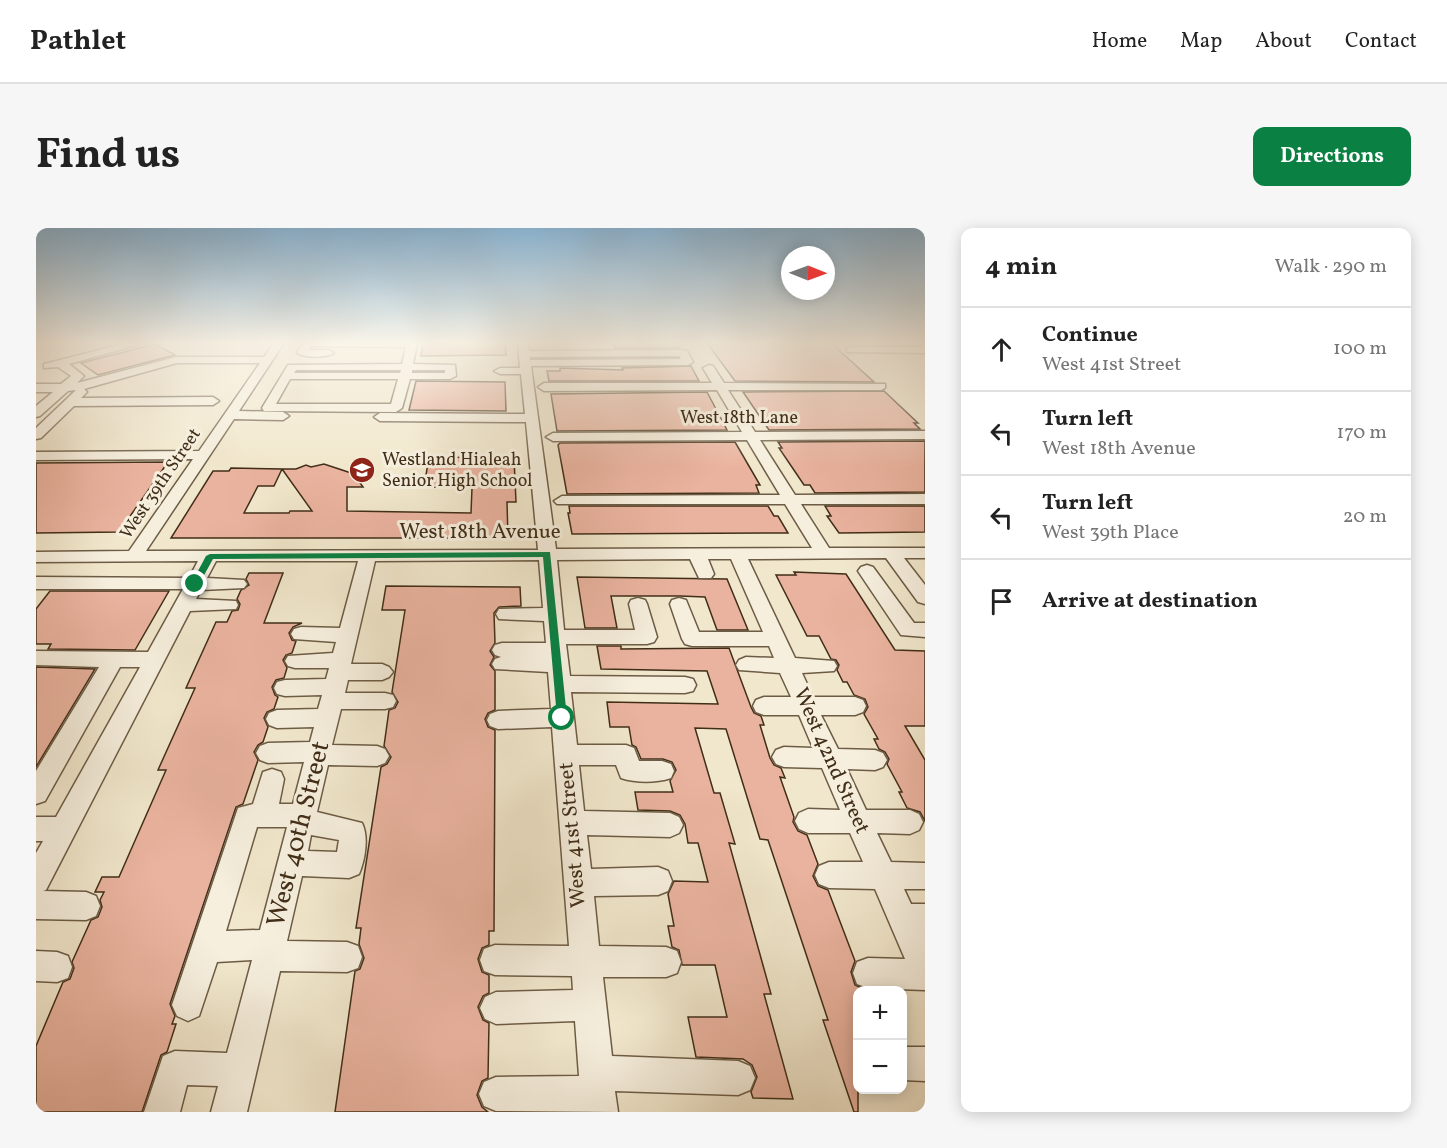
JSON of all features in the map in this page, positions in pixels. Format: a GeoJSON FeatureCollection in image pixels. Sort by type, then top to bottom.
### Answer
{"type":"FeatureCollection","features":[{"type":"Feature","properties":{"kind":"street"},"geometry":{"type":"LineString","coordinates":[[36,413],[68,384]]}},
{"type":"Feature","properties":{"kind":"street"},"geometry":{"type":"LineString","coordinates":[[388,384],[402,387]]}},
{"type":"Feature","properties":{"kind":"street","name":"West 41st Street"},"geometry":{"type":"LineString","coordinates":[[528,384],[547,554],[598,1092]]}},
{"type":"Feature","properties":{"kind":"street"},"geometry":{"type":"LineString","coordinates":[[36,389],[88,385]]}},
{"type":"Feature","properties":{"kind":"street"},"geometry":{"type":"LineString","coordinates":[[36,435],[88,385]]}},
{"type":"Feature","properties":{"kind":"street"},"geometry":{"type":"LineString","coordinates":[[271,385],[402,387]]}},
{"type":"Feature","properties":{"kind":"street","name":"West 39th Street"},"geometry":{"type":"LineString","coordinates":[[134,557],[230,415],[271,385]]}},
{"type":"Feature","properties":{"kind":"street"},"geometry":{"type":"LineString","coordinates":[[720,386],[823,553]]}},
{"type":"Feature","properties":{"kind":"street"},"geometry":{"type":"LineString","coordinates":[[544,387],[881,386]]}},
{"type":"Feature","properties":{"kind":"street"},"geometry":{"type":"LineString","coordinates":[[71,402],[213,401]]}},
{"type":"Feature","properties":{"kind":"street"},"geometry":{"type":"LineString","coordinates":[[230,415],[532,418]]}},
{"type":"Feature","properties":{"kind":"street","name":"West 18th Lane"},"geometry":{"type":"LineString","coordinates":[[553,437],[925,435]]}},
{"type":"Feature","properties":{"kind":"street"},"geometry":{"type":"LineString","coordinates":[[36,456],[203,454]]}},
{"type":"Feature","properties":{"kind":"street"},"geometry":{"type":"LineString","coordinates":[[561,501],[925,499]]}},
{"type":"Feature","properties":{"kind":"street"},"geometry":{"type":"LineString","coordinates":[[891,553],[925,598]]}},
{"type":"Feature","properties":{"kind":"street","name":"West 18th Avenue"},"geometry":{"type":"LineString","coordinates":[[36,557],[925,553]]}},
{"type":"Feature","properties":{"kind":"street"},"geometry":{"type":"LineString","coordinates":[[697,554],[705,574]]}},
{"type":"Feature","properties":{"kind":"street","name":"West 42nd Street"},"geometry":{"type":"LineString","coordinates":[[736,554],[883,877],[914,919],[925,968]]}},
{"type":"Feature","properties":{"kind":"street","name":"West 40th Street"},"geometry":{"type":"LineString","coordinates":[[229,1112],[368,555]]}},
{"type":"Feature","properties":{"kind":"street"},"geometry":{"type":"LineString","coordinates":[[36,880],[210,556]]}},
{"type":"Feature","properties":{"kind":"street"},"geometry":{"type":"LineString","coordinates":[[36,581],[55,557]]}},
{"type":"Feature","properties":{"kind":"street"},"geometry":{"type":"LineString","coordinates":[[867,572],[908,630],[925,630]]}},
{"type":"Feature","properties":{"kind":"street"},"geometry":{"type":"LineString","coordinates":[[36,581],[238,585]]}},
{"type":"Feature","properties":{"kind":"street"},"geometry":{"type":"LineString","coordinates":[[184,604],[229,605]]}},
{"type":"Feature","properties":{"kind":"street"},"geometry":{"type":"LineString","coordinates":[[502,657],[646,637],[638,604]]}},
{"type":"Feature","properties":{"kind":"street"},"geometry":{"type":"LineString","coordinates":[[680,604],[692,639],[775,639]]}},
{"type":"Feature","properties":{"kind":"street"},"geometry":{"type":"LineString","coordinates":[[506,614],[556,650],[685,685]]}},
{"type":"Feature","properties":{"kind":"street"},"geometry":{"type":"LineString","coordinates":[[301,634],[348,635]]}},
{"type":"Feature","properties":{"kind":"street"},"geometry":{"type":"LineString","coordinates":[[36,658],[155,659]]}},
{"type":"Feature","properties":{"kind":"street"},"geometry":{"type":"LineString","coordinates":[[36,793],[114,660]]}},
{"type":"Feature","properties":{"kind":"street"},"geometry":{"type":"LineString","coordinates":[[295,661],[335,688]]}},
{"type":"Feature","properties":{"kind":"street"},"geometry":{"type":"LineString","coordinates":[[746,665],[827,666]]}},
{"type":"Feature","properties":{"kind":"street"},"geometry":{"type":"LineString","coordinates":[[277,718],[335,688],[382,672]]}},
{"type":"Feature","properties":{"kind":"street"},"geometry":{"type":"LineString","coordinates":[[285,688],[335,688],[386,701]]}},
{"type":"Feature","properties":{"kind":"street"},"geometry":{"type":"LineString","coordinates":[[764,706],[855,706]]}},
{"type":"Feature","properties":{"kind":"street"},"geometry":{"type":"LineString","coordinates":[[498,720],[562,718]]}},
{"type":"Feature","properties":{"kind":"street"},"geometry":{"type":"LineString","coordinates":[[268,753],[377,756]]}},
{"type":"Feature","properties":{"kind":"street"},"geometry":{"type":"LineString","coordinates":[[566,755],[626,755],[630,771],[662,771]]}},
{"type":"Feature","properties":{"kind":"street"},"geometry":{"type":"LineString","coordinates":[[784,757],[875,760]]}},
{"type":"Feature","properties":{"kind":"street"},"geometry":{"type":"LineString","coordinates":[[263,816],[272,779]]}},
{"type":"Feature","properties":{"kind":"street"},"geometry":{"type":"LineString","coordinates":[[188,1005],[247,816],[302,818],[353,831],[349,865],[291,863]]}},
{"type":"Feature","properties":{"kind":"street"},"geometry":{"type":"LineString","coordinates":[[808,821],[910,822]]}},
{"type":"Feature","properties":{"kind":"street"},"geometry":{"type":"LineString","coordinates":[[572,823],[670,825]]}},
{"type":"Feature","properties":{"kind":"street"},"geometry":{"type":"LineString","coordinates":[[36,829],[63,829]]}},
{"type":"Feature","properties":{"kind":"street"},"geometry":{"type":"LineString","coordinates":[[829,875],[925,876]]}},
{"type":"Feature","properties":{"kind":"street"},"geometry":{"type":"LineString","coordinates":[[577,883],[658,881]]}},
{"type":"Feature","properties":{"kind":"street"},"geometry":{"type":"LineString","coordinates":[[36,905],[86,906]]}},
{"type":"Feature","properties":{"kind":"street"},"geometry":{"type":"LineString","coordinates":[[206,947],[347,957]]}},
{"type":"Feature","properties":{"kind":"street"},"geometry":{"type":"LineString","coordinates":[[495,960],[666,962]]}},
{"type":"Feature","properties":{"kind":"street"},"geometry":{"type":"LineString","coordinates":[[868,973],[925,975]]}},
{"type":"Feature","properties":{"kind":"street"},"geometry":{"type":"LineString","coordinates":[[496,1008],[589,1005]]}},
{"type":"Feature","properties":{"kind":"street"},"geometry":{"type":"LineString","coordinates":[[162,1112],[175,1068],[240,1070]]}},
{"type":"Feature","properties":{"kind":"street"},"geometry":{"type":"LineString","coordinates":[[496,1094],[598,1092],[738,1078]]}},
{"type":"Feature","properties":{"kind":"building"},"geometry":{"type":"Polygon","coordinates":[[[415,384],[505,384],[506,411],[409,410],[415,384]]]}},
{"type":"Feature","properties":{"kind":"building"},"geometry":{"type":"Polygon","coordinates":[[[884,391],[918,423],[914,423],[920,429],[769,430],[743,392],[884,391]]]}},
{"type":"Feature","properties":{"kind":"building"},"geometry":{"type":"Polygon","coordinates":[[[707,392],[727,430],[557,431],[551,394],[707,392]]]}},
{"type":"Feature","properties":{"kind":"building"},"geometry":{"type":"Polygon","coordinates":[[[925,441],[925,492],[815,493],[810,485],[804,485],[779,448],[782,448],[778,442],[925,441]]]}},
{"type":"Feature","properties":{"kind":"building"},"geometry":{"type":"Polygon","coordinates":[[[735,442],[760,485],[756,485],[759,493],[567,494],[558,445],[560,443],[735,442]]]}},
{"type":"Feature","properties":{"kind":"building"},"geometry":{"type":"Polygon","coordinates":[[[429,457],[514,458],[516,502],[507,502],[508,538],[171,538],[213,471],[229,471],[231,468],[296,469],[306,465],[311,467],[324,464],[354,474],[363,487],[347,487],[347,511],[471,513],[472,488],[424,487],[429,457]],[[282,469],[274,486],[258,486],[244,513],[312,511],[282,469]]]}},
{"type":"Feature","properties":{"kind":"building"},"geometry":{"type":"Polygon","coordinates":[[[168,462],[119,532],[36,533],[36,463],[168,462]]]}},
{"type":"Feature","properties":{"kind":"building"},"geometry":{"type":"Polygon","coordinates":[[[569,506],[768,506],[774,516],[778,516],[788,533],[572,534],[569,506]]]}},
{"type":"Feature","properties":{"kind":"building"},"geometry":{"type":"Polygon","coordinates":[[[825,506],[925,506],[925,532],[839,533],[827,516],[831,516],[825,506]]]}},
{"type":"Feature","properties":{"kind":"building"},"geometry":{"type":"Polygon","coordinates":[[[794,572],[846,574],[895,650],[925,651],[925,726],[905,726],[925,760],[925,821],[920,812],[907,808],[899,792],[902,792],[887,764],[889,759],[885,752],[879,749],[874,739],[878,739],[864,714],[868,707],[865,699],[854,695],[847,682],[843,682],[837,670],[839,665],[836,660],[831,659],[819,636],[807,636],[776,575],[796,575],[794,572]]]}},
{"type":"Feature","properties":{"kind":"building"},"geometry":{"type":"Polygon","coordinates":[[[249,573],[283,573],[264,623],[302,623],[293,627],[289,633],[292,640],[296,641],[292,653],[286,655],[283,660],[287,668],[284,678],[276,680],[272,687],[278,697],[274,709],[267,712],[264,718],[268,727],[263,742],[254,752],[258,760],[243,804],[236,807],[170,1004],[175,1016],[172,1024],[176,1024],[167,1052],[161,1055],[142,1112],[36,1112],[36,1046],[63,982],[70,979],[74,968],[72,962],[91,920],[98,917],[102,907],[100,900],[104,892],[95,892],[102,877],[119,877],[166,770],[158,770],[195,688],[186,688],[216,622],[227,622],[232,611],[238,610],[240,604],[237,599],[241,590],[249,585],[246,579],[249,573]]]}},
{"type":"Feature","properties":{"kind":"building"},"geometry":{"type":"Polygon","coordinates":[[[577,577],[727,579],[748,630],[717,630],[705,597],[680,596],[611,596],[617,628],[585,628],[577,577]]]}},
{"type":"Feature","properties":{"kind":"building"},"geometry":{"type":"Polygon","coordinates":[[[386,586],[520,587],[521,606],[499,607],[494,613],[495,643],[490,651],[494,657],[490,665],[495,671],[495,710],[488,713],[485,719],[488,727],[495,730],[494,931],[489,931],[489,945],[482,948],[478,959],[482,972],[489,975],[489,993],[483,996],[478,1007],[483,1020],[489,1023],[488,1078],[482,1081],[477,1095],[482,1107],[488,1112],[335,1112],[355,971],[360,969],[364,958],[359,944],[361,928],[356,928],[381,767],[387,764],[391,757],[384,746],[389,710],[395,708],[398,702],[392,692],[405,610],[382,610],[386,586]]]}},
{"type":"Feature","properties":{"kind":"building"},"geometry":{"type":"Polygon","coordinates":[[[50,591],[169,591],[135,650],[48,649],[51,644],[36,644],[36,609],[50,591]]]}},
{"type":"Feature","properties":{"kind":"building"},"geometry":{"type":"Polygon","coordinates":[[[597,646],[621,646],[621,649],[729,648],[751,707],[754,713],[761,716],[764,725],[760,725],[770,758],[774,765],[781,768],[785,778],[780,777],[794,817],[793,822],[798,831],[807,835],[818,864],[813,876],[818,886],[828,890],[855,961],[851,972],[857,986],[853,986],[853,1094],[858,1094],[858,1112],[854,1112],[823,1020],[828,1020],[768,840],[760,839],[726,729],[695,728],[714,793],[720,793],[735,844],[729,843],[771,994],[764,994],[793,1099],[753,1098],[751,1092],[757,1077],[752,1065],[743,1059],[696,1057],[688,1017],[727,1017],[715,965],[682,965],[679,950],[672,947],[668,926],[674,926],[668,894],[674,881],[708,882],[698,843],[688,843],[685,824],[680,815],[670,811],[638,810],[635,792],[673,792],[670,781],[676,770],[672,762],[663,759],[641,759],[636,747],[632,745],[629,727],[610,727],[607,702],[718,704],[707,671],[601,669],[597,646]]]}},
{"type":"Feature","properties":{"kind":"building"},"geometry":{"type":"Polygon","coordinates":[[[36,667],[95,669],[36,767],[36,667]]]}},
{"type":"Feature","properties":{"kind":"place","name":"Westland Hialeah Senior High School"},"geometry":{"type":"Point","coordinates":[362,470]}},
{"type":"Feature","properties":{"kind":"route"},"geometry":{"type":"LineString","coordinates":[[195,584],[210,556],[547,554],[562,718]]}}]}
